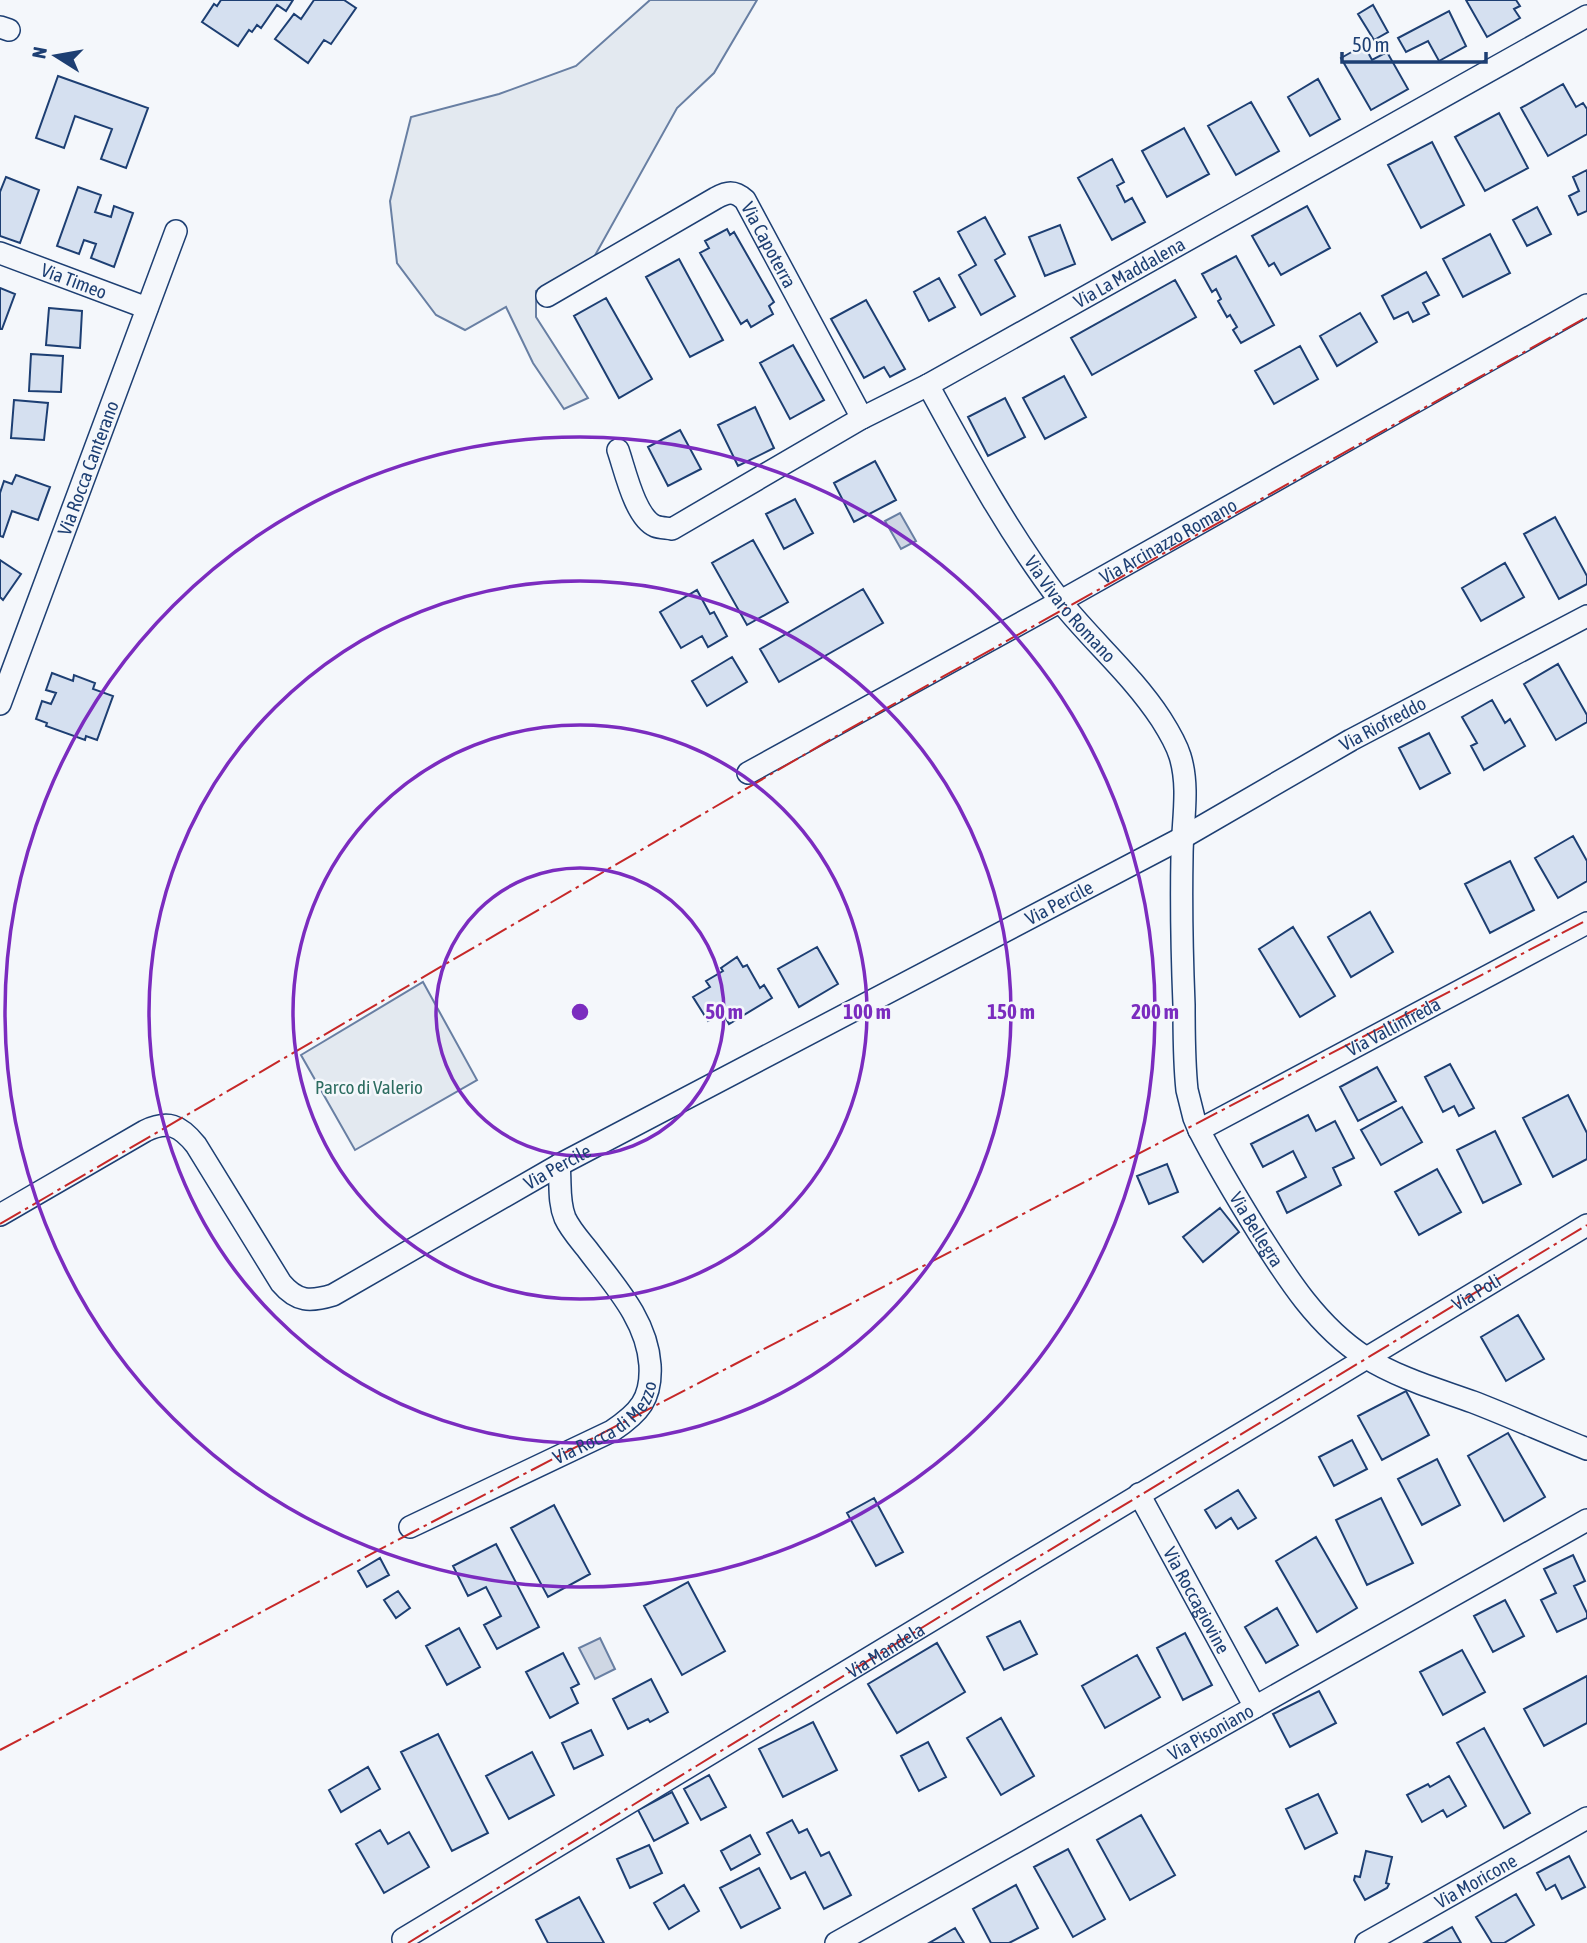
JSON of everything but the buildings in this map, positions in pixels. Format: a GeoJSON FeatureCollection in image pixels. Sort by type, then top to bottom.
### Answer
{"type":"FeatureCollection","features":[{"type":"Feature","properties":{"kind":"street","name":"Via La Maddalena"},"geometry":{"type":"LineString","coordinates":[[618,450],[644,517],[654,526],[672,529],[862,418],[928,385],[1587,16]]}},
{"type":"Feature","properties":{"kind":"street","name":"Via Capoterra"},"geometry":{"type":"LineString","coordinates":[[547,296],[727,192],[738,194],[745,200],[862,418]]}},
{"type":"Feature","properties":{"kind":"street","name":"Via Rocca Canterano"},"geometry":{"type":"LineString","coordinates":[[0,704],[176,231]]}},
{"type":"Feature","properties":{"kind":"street","name":"Via Timeo"},"geometry":{"type":"LineString","coordinates":[[0,253],[147,308]]}},
{"type":"Feature","properties":{"kind":"street","name":"Via Arcinazzo Romano"},"geometry":{"type":"LineString","coordinates":[[748,773],[1061,601],[1587,305]]}},
{"type":"Feature","properties":{"kind":"street","name":"Via Vivaro Romano"},"geometry":{"type":"LineString","coordinates":[[928,385],[988,495],[1061,601],[1136,684],[1175,742],[1185,780],[1182,838]]}},
{"type":"Feature","properties":{"kind":"street","name":"Via Riofreddo"},"geometry":{"type":"LineString","coordinates":[[1182,838],[1351,740],[1587,616]]}},
{"type":"Feature","properties":{"kind":"street","name":"Via Bellegra"},"geometry":{"type":"LineString","coordinates":[[1182,838],[1181,912],[1186,1080],[1191,1109],[1199,1130],[1245,1212],[1283,1270],[1332,1331],[1366,1357],[1406,1377],[1587,1449]]}},
{"type":"Feature","properties":{"kind":"street","name":"Via Percile"},"geometry":{"type":"LineString","coordinates":[[0,1215],[145,1131],[155,1126],[176,1126],[196,1145],[288,1292],[297,1298],[314,1299],[333,1295],[559,1165],[1182,838]]}},
{"type":"Feature","properties":{"kind":"street","name":"Via Vallinfreda"},"geometry":{"type":"LineString","coordinates":[[1199,1130],[1587,923]]}},
{"type":"Feature","properties":{"kind":"street","name":"Via Rocca di Mezzo"},"geometry":{"type":"LineString","coordinates":[[410,1527],[612,1431],[634,1415],[647,1394],[650,1377],[649,1356],[642,1329],[628,1304],[568,1223],[560,1201],[559,1165]]}},
{"type":"Feature","properties":{"kind":"street","name":"Via Poli"},"geometry":{"type":"LineString","coordinates":[[1366,1357],[1587,1225]]}},
{"type":"Feature","properties":{"kind":"street","name":"Via Mandela"},"geometry":{"type":"LineString","coordinates":[[402,1939],[1366,1357]]}},
{"type":"Feature","properties":{"kind":"street","name":"Via Roccagiovine"},"geometry":{"type":"LineString","coordinates":[[1139,1494],[1255,1707]]}},
{"type":"Feature","properties":{"kind":"street","name":"Via Pisoniano"},"geometry":{"type":"LineString","coordinates":[[836,1943],[1587,1520]]}},
{"type":"Feature","properties":{"kind":"street","name":"Via Moricone"},"geometry":{"type":"LineString","coordinates":[[1366,1943],[1587,1818]]}},
{"type":"Feature","properties":{"kind":"green space"},"geometry":{"type":"Polygon","coordinates":[[[650,0],[757,0],[714,73],[677,108],[593,259],[536,291],[536,317],[588,398],[564,409],[533,363],[506,307],[465,330],[436,315],[397,263],[390,201],[411,117],[499,94],[576,66],[650,0]]]}},
{"type":"Feature","properties":{"kind":"green space","name":"Parco di Valerio"},"geometry":{"type":"Polygon","coordinates":[[[423,982],[477,1080],[355,1150],[301,1055],[423,982]]]}},
{"type":"Feature","properties":{"kind":"shaded area"},"geometry":{"type":"Polygon","coordinates":[[[900,513],[916,541],[901,549],[885,521],[900,513]]]}},
{"type":"Feature","properties":{"kind":"shaded area"},"geometry":{"type":"Polygon","coordinates":[[[600,1638],[615,1669],[595,1679],[579,1648],[600,1638]]]}},
{"type":"Feature","properties":{"kind":"power"},"geometry":{"type":"LineString","coordinates":[[0,1224],[833,738],[1587,317]]}},
{"type":"Feature","properties":{"kind":"power"},"geometry":{"type":"LineString","coordinates":[[0,1750],[1587,920]]}},
{"type":"Feature","properties":{"kind":"power"},"geometry":{"type":"LineString","coordinates":[[408,1943],[972,1597],[1587,1225]]}}]}
